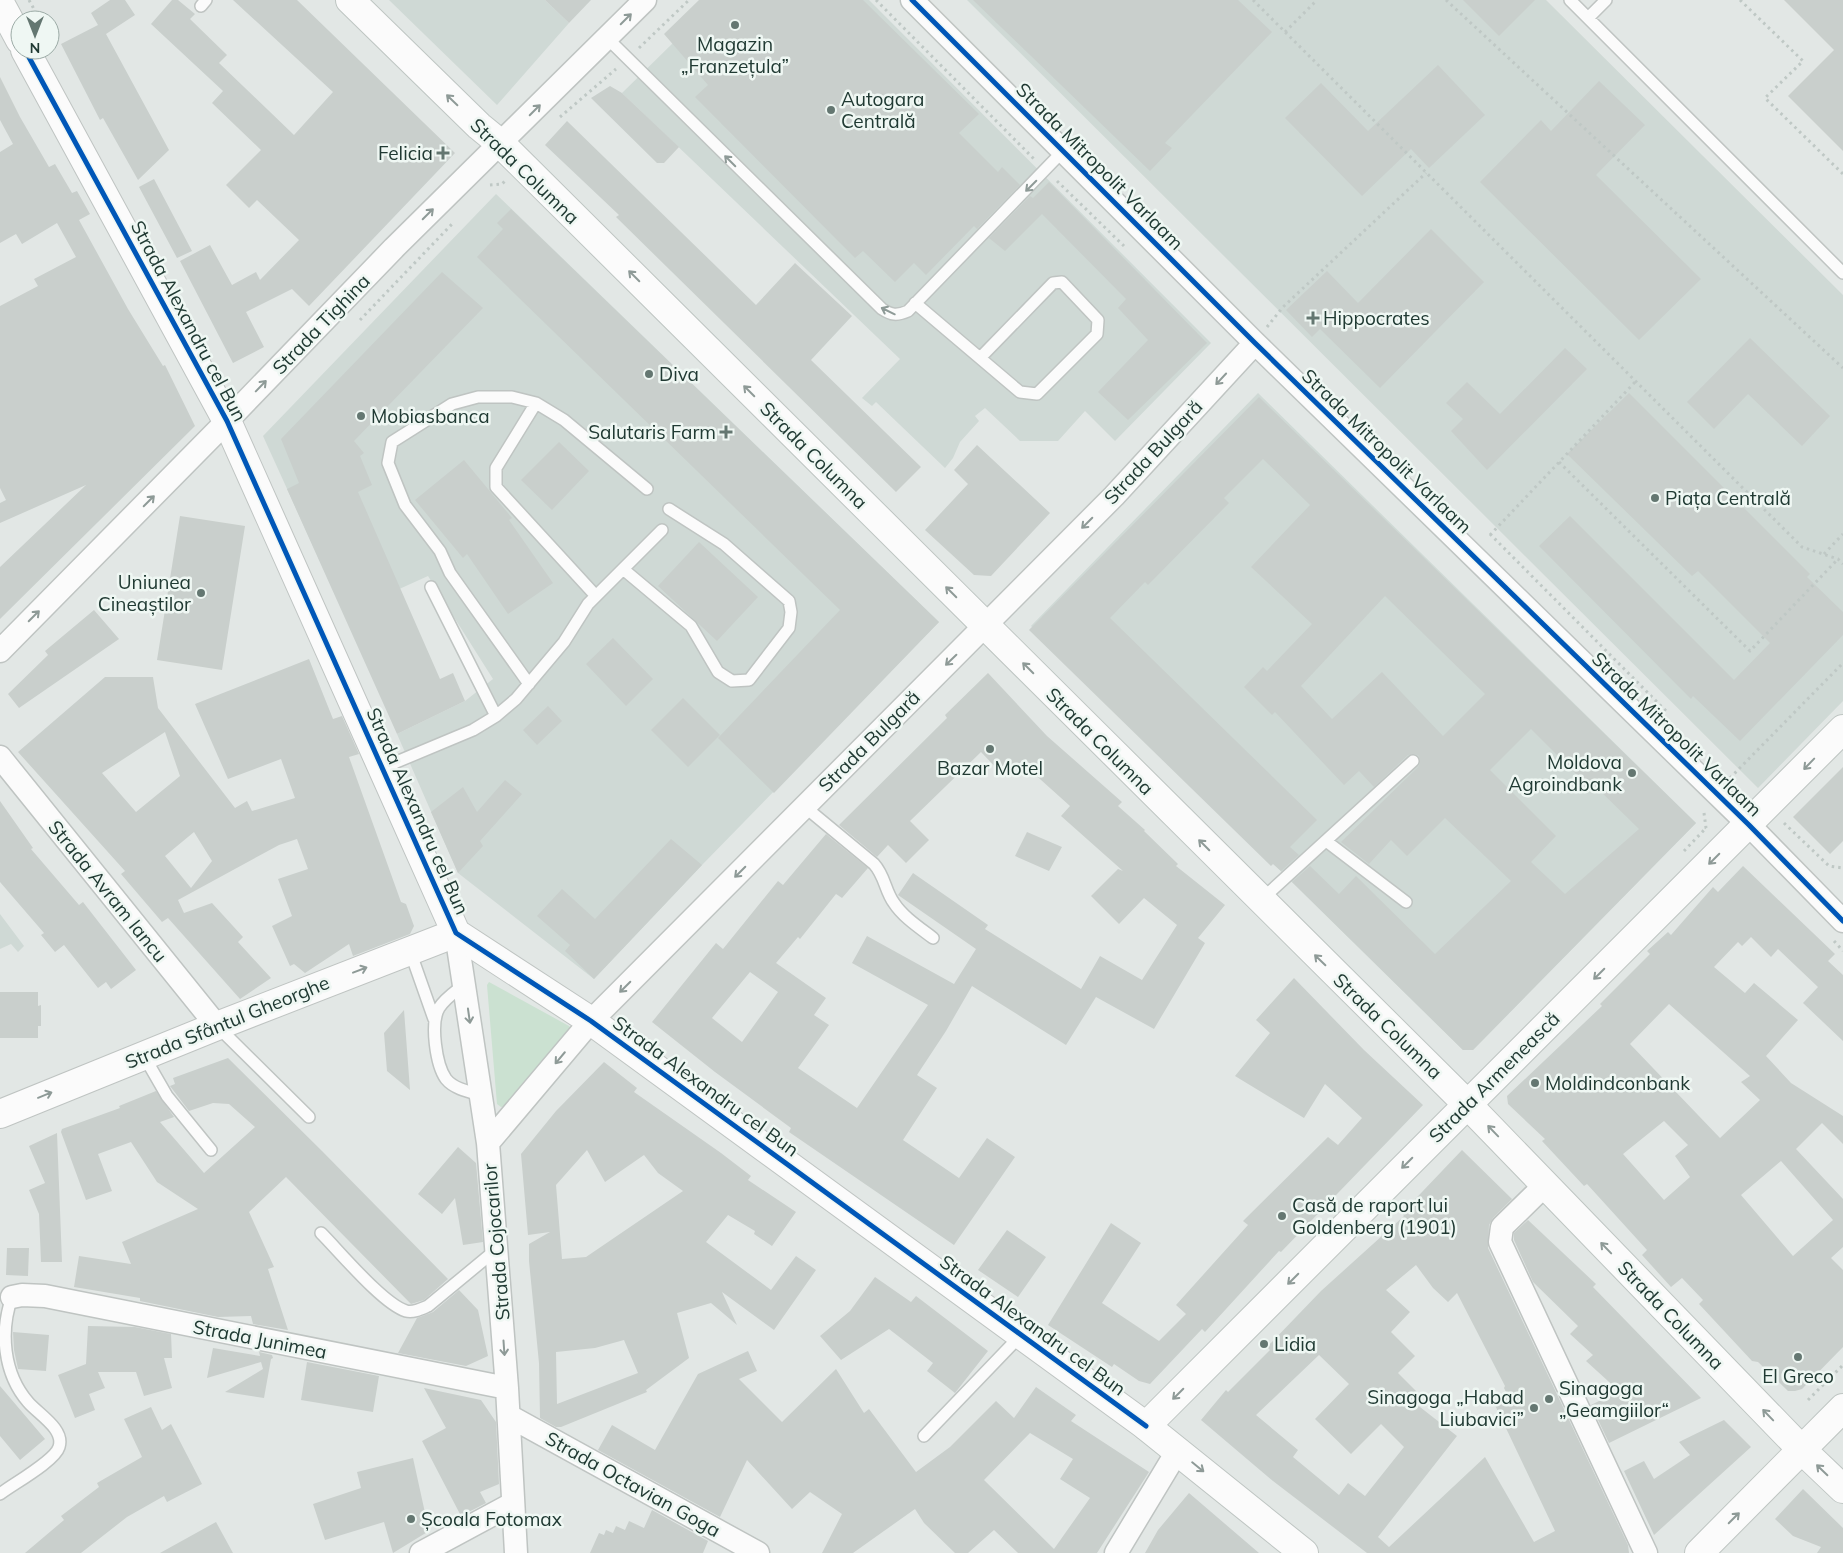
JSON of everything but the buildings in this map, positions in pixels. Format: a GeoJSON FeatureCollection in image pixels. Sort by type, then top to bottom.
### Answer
{"type":"FeatureCollection","features":[{"type":"Feature","properties":{"kind":"main road","name":"Strada Columna"},"geometry":{"type":"LineString","coordinates":[[350,0],[479,126],[501,144],[1260,901],[1467,1104],[1802,1450],[1843,1489]]}},
{"type":"Feature","properties":{"kind":"main road"},"geometry":{"type":"LineString","coordinates":[[0,3],[10,22]]}},
{"type":"Feature","properties":{"kind":"main road","name":"Strada Alexandru cel Bun"},"geometry":{"type":"LineString","coordinates":[[30,60],[227,421],[456,933],[591,1021],[1021,1334],[1178,1450],[1304,1553]]}},
{"type":"Feature","properties":{"kind":"main road","name":"Strada Armenească"},"geometry":{"type":"LineString","coordinates":[[1146,1426],[1843,729]]}},
{"type":"Feature","properties":{"kind":"main road","name":"Strada Sfântul Gheorghe"},"geometry":{"type":"LineString","coordinates":[[0,1114],[216,1026],[456,933]]}},
{"type":"Feature","properties":{"kind":"main road"},"geometry":{"type":"LineString","coordinates":[[1699,1553],[1843,1408]]}},
{"type":"Feature","properties":{"kind":"street","name":"Strada Tighina"},"geometry":{"type":"LineString","coordinates":[[0,651],[227,421],[394,248],[645,0]]}},
{"type":"Feature","properties":{"kind":"street","name":"Strada Mitropolit Varlaam"},"geometry":{"type":"LineString","coordinates":[[912,0],[1064,150],[1254,343],[1716,793],[1758,816],[1843,921]]}},
{"type":"Feature","properties":{"kind":"street","name":"Strada Bulgară"},"geometry":{"type":"LineString","coordinates":[[488,1143],[591,1021],[804,807],[860,748],[986,626],[1114,496],[1254,343]]}},
{"type":"Feature","properties":{"kind":"street","name":"Strada Avram Iancu"},"geometry":{"type":"LineString","coordinates":[[0,757],[216,1026]]}},
{"type":"Feature","properties":{"kind":"street","name":"Strada Cojocarilor"},"geometry":{"type":"LineString","coordinates":[[456,933],[488,1143],[509,1416],[516,1553]]}},
{"type":"Feature","properties":{"kind":"street"},"geometry":{"type":"LineString","coordinates":[[1545,1185],[1502,1227],[1500,1242],[1646,1553]]}},
{"type":"Feature","properties":{"kind":"street","name":"Strada Junimea"},"geometry":{"type":"LineString","coordinates":[[12,1297],[22,1294],[45,1296],[507,1388]]}},
{"type":"Feature","properties":{"kind":"street","name":"Strada Octavian Goga"},"geometry":{"type":"LineString","coordinates":[[509,1416],[758,1553]]}},
{"type":"Feature","properties":{"kind":"street"},"geometry":{"type":"LineString","coordinates":[[1116,1553],[1178,1450]]}},
{"type":"Feature","properties":{"kind":"street"},"geometry":{"type":"LineString","coordinates":[[422,1553],[512,1504]]}},
{"type":"Feature","properties":{"kind":"lane"},"geometry":{"type":"LineString","coordinates":[[1570,0],[1843,273]]}},
{"type":"Feature","properties":{"kind":"lane"},"geometry":{"type":"LineString","coordinates":[[1588,18],[1606,0]]}},
{"type":"Feature","properties":{"kind":"lane"},"geometry":{"type":"LineString","coordinates":[[607,38],[882,309],[890,314],[900,315],[908,311],[1064,150]]}},
{"type":"Feature","properties":{"kind":"lane"},"geometry":{"type":"LineString","coordinates":[[915,303],[1020,392],[1037,394],[1097,334],[1098,320],[1062,282],[1058,281],[1053,283],[980,358]]}},
{"type":"Feature","properties":{"kind":"lane"},"geometry":{"type":"LineString","coordinates":[[529,684],[450,573],[440,551],[405,505],[388,463],[392,442],[452,404],[478,397],[512,397],[536,403],[564,420],[647,489]]}},
{"type":"Feature","properties":{"kind":"lane"},"geometry":{"type":"LineString","coordinates":[[536,403],[496,468],[496,487],[596,596]]}},
{"type":"Feature","properties":{"kind":"lane"},"geometry":{"type":"LineString","coordinates":[[623,569],[691,626],[718,672],[732,681],[749,680],[789,628],[791,612],[789,600],[724,544],[669,509]]}},
{"type":"Feature","properties":{"kind":"lane"},"geometry":{"type":"LineString","coordinates":[[382,768],[473,730],[496,716],[529,684],[564,642],[575,622],[596,596],[662,530]]}},
{"type":"Feature","properties":{"kind":"lane"},"geometry":{"type":"LineString","coordinates":[[431,587],[496,716]]}},
{"type":"Feature","properties":{"kind":"lane"},"geometry":{"type":"LineString","coordinates":[[1260,901],[1413,761]]}},
{"type":"Feature","properties":{"kind":"lane"},"geometry":{"type":"LineString","coordinates":[[804,807],[882,872],[892,902],[900,912],[933,938]]}},
{"type":"Feature","properties":{"kind":"lane"},"geometry":{"type":"LineString","coordinates":[[1326,841],[1406,902]]}},
{"type":"Feature","properties":{"kind":"lane"},"geometry":{"type":"LineString","coordinates":[[410,950],[434,1019],[438,1053],[447,1080],[456,1087],[481,1095]]}},
{"type":"Feature","properties":{"kind":"lane"},"geometry":{"type":"LineString","coordinates":[[434,1019],[447,998],[465,984]]}},
{"type":"Feature","properties":{"kind":"lane"},"geometry":{"type":"LineString","coordinates":[[216,1026],[309,1117]]}},
{"type":"Feature","properties":{"kind":"lane"},"geometry":{"type":"LineString","coordinates":[[144,1055],[167,1096],[211,1150]]}},
{"type":"Feature","properties":{"kind":"lane"},"geometry":{"type":"LineString","coordinates":[[321,1233],[390,1303],[407,1312],[428,1306],[496,1249]]}},
{"type":"Feature","properties":{"kind":"lane"},"geometry":{"type":"LineString","coordinates":[[0,1494],[57,1452],[60,1440],[58,1433],[28,1402],[14,1382],[5,1361],[0,1329],[4,1312],[12,1297]]}},
{"type":"Feature","properties":{"kind":"lane"},"geometry":{"type":"LineString","coordinates":[[924,1436],[1021,1334]]}},
{"type":"Feature","properties":{"kind":"path"},"geometry":{"type":"LineString","coordinates":[[1253,0],[1637,380],[1802,547],[1838,559],[1843,564]]}},
{"type":"Feature","properties":{"kind":"path"},"geometry":{"type":"LineString","coordinates":[[1285,32],[1317,0]]}},
{"type":"Feature","properties":{"kind":"path"},"geometry":{"type":"LineString","coordinates":[[1446,0],[1843,368]]}},
{"type":"Feature","properties":{"kind":"path"},"geometry":{"type":"LineString","coordinates":[[1740,0],[1803,61],[1765,98],[1843,174]]}},
{"type":"Feature","properties":{"kind":"path"},"geometry":{"type":"LineString","coordinates":[[1254,343],[1283,307],[1426,173]]}},
{"type":"Feature","properties":{"kind":"path"},"geometry":{"type":"LineString","coordinates":[[1472,554],[1637,380]]}},
{"type":"Feature","properties":{"kind":"path"},"geometry":{"type":"LineString","coordinates":[[1559,462],[1750,651],[1838,559]]}},
{"type":"Feature","properties":{"kind":"path"},"geometry":{"type":"LineString","coordinates":[[1490,534],[1670,714]]}},
{"type":"Feature","properties":{"kind":"path"},"geometry":{"type":"LineString","coordinates":[[1824,554],[1843,534]]}},
{"type":"Feature","properties":{"kind":"path"},"geometry":{"type":"LineString","coordinates":[[1704,812],[1716,793],[1843,663]]}},
{"type":"Feature","properties":{"kind":"path"},"geometry":{"type":"LineString","coordinates":[[1725,770],[1739,782]]}},
{"type":"Feature","properties":{"kind":"path"},"geometry":{"type":"LineString","coordinates":[[1758,816],[1829,866],[1843,868]]}},
{"type":"Feature","properties":{"kind":"path"},"geometry":{"type":"LineString","coordinates":[[1808,1400],[1843,1364]]}},
{"type":"Feature","properties":{"kind":"shaded area"},"geometry":{"type":"Polygon","coordinates":[[[389,0],[545,0],[569,23],[497,105],[389,0]]]}},
{"type":"Feature","properties":{"kind":"shaded area"},"geometry":{"type":"Polygon","coordinates":[[[749,0],[869,0],[1211,343],[1115,441],[1085,411],[1058,441],[1020,441],[985,408],[975,416],[979,421],[960,442],[953,458],[945,468],[876,402],[872,406],[862,398],[900,359],[622,93],[674,42],[749,0]]]}},
{"type":"Feature","properties":{"kind":"shaded area","name":"Piața Centrală"},"geometry":{"type":"Polygon","coordinates":[[[967,0],[1546,0],[1843,295],[1843,701],[1758,788],[967,0]]]}},
{"type":"Feature","properties":{"kind":"shaded area"},"geometry":{"type":"Polygon","coordinates":[[[496,194],[939,622],[702,865],[594,979],[458,873],[397,734],[465,701],[493,679],[428,576],[344,614],[263,436],[496,194]]]}},
{"type":"Feature","properties":{"kind":"shaded area"},"geometry":{"type":"Polygon","coordinates":[[[1258,393],[1696,823],[1473,1050],[1463,1050],[1031,626],[1258,393]]]}},
{"type":"Feature","properties":{"kind":"shaded area"},"geometry":{"type":"Polygon","coordinates":[[[0,914],[24,946],[18,952],[11,944],[0,949],[0,914]]]}},
{"type":"Feature","properties":{"kind":"green space"},"geometry":{"type":"Polygon","coordinates":[[[489,982],[569,1026],[573,1032],[505,1106],[501,1107],[497,1104],[487,985],[489,982]]]}},
{"type":"Feature","properties":{"kind":"cycle path"},"geometry":{"type":"LineString","coordinates":[[912,0],[1255,343],[1749,825],[1843,921]]}},
{"type":"Feature","properties":{"kind":"cycle path"},"geometry":{"type":"LineString","coordinates":[[30,60],[227,421],[456,933],[591,1021],[1146,1426]]}},
{"type":"Feature","properties":{"kind":"place","name":"Magazin „Franzețula”"},"geometry":{"type":"Point","coordinates":[735,25]}},
{"type":"Feature","properties":{"kind":"place","name":"Autogara Centrală"},"geometry":{"type":"Point","coordinates":[831,110]}},
{"type":"Feature","properties":{"kind":"place","name":"Felicia"},"geometry":{"type":"Point","coordinates":[443,153]}},
{"type":"Feature","properties":{"kind":"place","name":"Hippocrates"},"geometry":{"type":"Point","coordinates":[1313,318]}},
{"type":"Feature","properties":{"kind":"place","name":"Diva"},"geometry":{"type":"Point","coordinates":[649,374]}},
{"type":"Feature","properties":{"kind":"place","name":"Mobiasbanca"},"geometry":{"type":"Point","coordinates":[361,416]}},
{"type":"Feature","properties":{"kind":"place","name":"Salutaris Farm"},"geometry":{"type":"Point","coordinates":[726,432]}},
{"type":"Feature","properties":{"kind":"place","name":"Piața Centrală"},"geometry":{"type":"Point","coordinates":[1655,498]}},
{"type":"Feature","properties":{"kind":"place","name":"Uniunea Cineaștilor"},"geometry":{"type":"Point","coordinates":[201,593]}},
{"type":"Feature","properties":{"kind":"place","name":"Bazar Motel"},"geometry":{"type":"Point","coordinates":[990,749]}},
{"type":"Feature","properties":{"kind":"place","name":"Moldova Agroindbank"},"geometry":{"type":"Point","coordinates":[1632,773]}},
{"type":"Feature","properties":{"kind":"place","name":"Moldindconbank"},"geometry":{"type":"Point","coordinates":[1535,1083]}},
{"type":"Feature","properties":{"kind":"place","name":"Casă de raport lui Goldenberg (1901)"},"geometry":{"type":"Point","coordinates":[1282,1216]}},
{"type":"Feature","properties":{"kind":"place","name":"Lidia"},"geometry":{"type":"Point","coordinates":[1264,1344]}},
{"type":"Feature","properties":{"kind":"place","name":"El Greco"},"geometry":{"type":"Point","coordinates":[1798,1357]}},
{"type":"Feature","properties":{"kind":"place","name":"Sinagoga „Geamgiilor“"},"geometry":{"type":"Point","coordinates":[1549,1399]}},
{"type":"Feature","properties":{"kind":"place","name":"Sinagoga „Habad Liubavici”"},"geometry":{"type":"Point","coordinates":[1534,1408]}},
{"type":"Feature","properties":{"kind":"place","name":"Școala Fotomax"},"geometry":{"type":"Point","coordinates":[411,1519]}}]}
